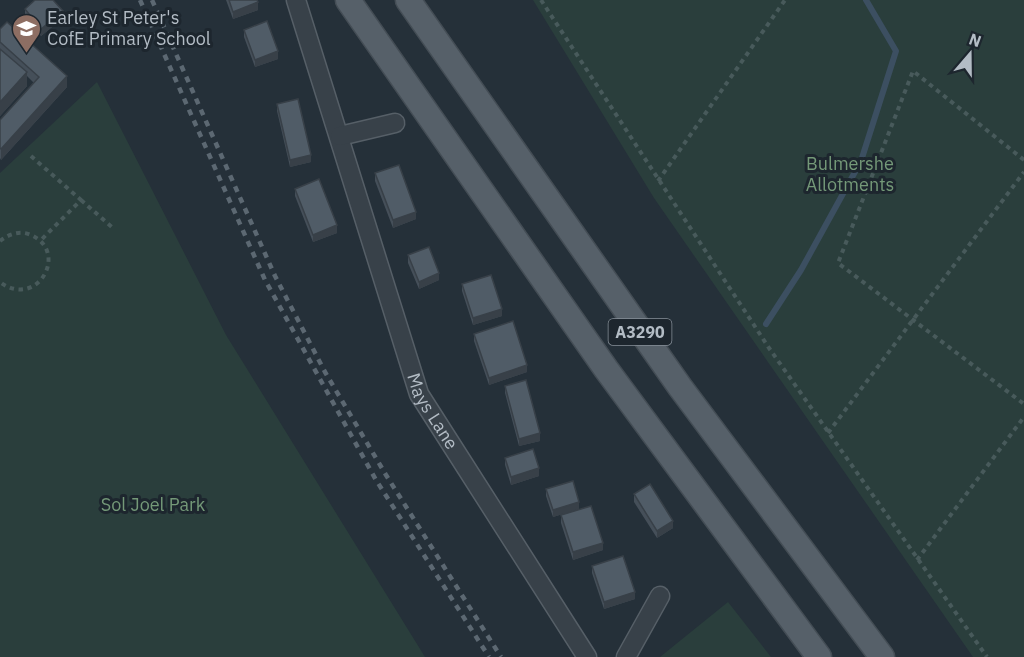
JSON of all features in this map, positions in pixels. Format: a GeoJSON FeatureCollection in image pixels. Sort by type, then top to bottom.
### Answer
{"type":"FeatureCollection","features":[{"type":"Feature","properties":{"kind":"main road","name":"A3290"},"geometry":{"type":"LineString","coordinates":[[348,0],[606,369],[819,657]]}},
{"type":"Feature","properties":{"kind":"main road","name":"A3290"},"geometry":{"type":"LineString","coordinates":[[408,0],[674,378],[882,657]]}},
{"type":"Feature","properties":{"kind":"street","name":"Mays Lane"},"geometry":{"type":"LineString","coordinates":[[296,0],[419,394],[587,657]]}},
{"type":"Feature","properties":{"kind":"street"},"geometry":{"type":"LineString","coordinates":[[340,136],[395,123]]}},
{"type":"Feature","properties":{"kind":"street"},"geometry":{"type":"LineString","coordinates":[[626,657],[660,596]]}},
{"type":"Feature","properties":{"kind":"path"},"geometry":{"type":"LineString","coordinates":[[542,0],[658,181],[828,433],[987,657]]}},
{"type":"Feature","properties":{"kind":"path"},"geometry":{"type":"LineString","coordinates":[[658,181],[785,0]]}},
{"type":"Feature","properties":{"kind":"path"},"geometry":{"type":"LineString","coordinates":[[1024,160],[913,71],[838,263],[1024,404]]}},
{"type":"Feature","properties":{"kind":"path"},"geometry":{"type":"LineString","coordinates":[[31,156],[113,228]]}},
{"type":"Feature","properties":{"kind":"path"},"geometry":{"type":"LineString","coordinates":[[828,433],[1024,172]]}},
{"type":"Feature","properties":{"kind":"path"},"geometry":{"type":"LineString","coordinates":[[40,241],[81,200]]}},
{"type":"Feature","properties":{"kind":"path"},"geometry":{"type":"LineString","coordinates":[[0,241],[15,233],[24,233],[40,241],[48,258],[44,277],[28,288],[9,288],[0,283]]}},
{"type":"Feature","properties":{"kind":"path"},"geometry":{"type":"LineString","coordinates":[[917,560],[1024,417]]}},
{"type":"Feature","properties":{"kind":"green space","name":"Bulmershe Allotments"},"geometry":{"type":"Polygon","coordinates":[[[533,0],[1024,0],[1024,657],[973,657],[654,198],[533,0]]]}},
{"type":"Feature","properties":{"kind":"green space","name":"Sol Joel Park"},"geometry":{"type":"Polygon","coordinates":[[[97,82],[226,335],[425,657],[0,657],[0,173],[97,82]]]}},
{"type":"Feature","properties":{"kind":"green space"},"geometry":{"type":"Polygon","coordinates":[[[728,602],[771,657],[660,657],[728,602]]]}},
{"type":"Feature","properties":{"kind":"building"},"geometry":{"type":"Polygon","coordinates":[[[35,0],[53,0],[63,11],[41,29],[25,9],[35,0]]]}},
{"type":"Feature","properties":{"kind":"building"},"geometry":{"type":"Polygon","coordinates":[[[229,0],[257,0],[258,2],[233,12],[229,0]]]}},
{"type":"Feature","properties":{"kind":"building"},"geometry":{"type":"Polygon","coordinates":[[[267,21],[278,51],[255,60],[244,30],[267,21]]]}},
{"type":"Feature","properties":{"kind":"building"},"geometry":{"type":"Polygon","coordinates":[[[7,22],[67,76],[1,149],[0,120],[39,77],[0,42],[0,29],[7,22]]]}},
{"type":"Feature","properties":{"kind":"building"},"geometry":{"type":"Polygon","coordinates":[[[0,49],[27,72],[0,102],[0,49]]]}},
{"type":"Feature","properties":{"kind":"building"},"geometry":{"type":"Polygon","coordinates":[[[298,99],[311,155],[290,160],[277,104],[298,99]]]}},
{"type":"Feature","properties":{"kind":"building"},"geometry":{"type":"Polygon","coordinates":[[[399,165],[416,212],[393,220],[375,173],[399,165]]]}},
{"type":"Feature","properties":{"kind":"building"},"geometry":{"type":"Polygon","coordinates":[[[319,179],[337,225],[313,235],[295,189],[319,179]]]}},
{"type":"Feature","properties":{"kind":"building"},"geometry":{"type":"Polygon","coordinates":[[[429,247],[439,273],[419,282],[408,255],[429,247]]]}},
{"type":"Feature","properties":{"kind":"building"},"geometry":{"type":"Polygon","coordinates":[[[491,275],[502,309],[473,318],[462,284],[491,275]]]}},
{"type":"Feature","properties":{"kind":"building"},"geometry":{"type":"Polygon","coordinates":[[[513,321],[527,365],[489,378],[474,334],[513,321]]]}},
{"type":"Feature","properties":{"kind":"building"},"geometry":{"type":"Polygon","coordinates":[[[526,380],[540,433],[519,439],[505,386],[526,380]]]}},
{"type":"Feature","properties":{"kind":"building"},"geometry":{"type":"Polygon","coordinates":[[[533,449],[539,468],[511,477],[505,458],[533,449]]]}},
{"type":"Feature","properties":{"kind":"building"},"geometry":{"type":"Polygon","coordinates":[[[573,481],[579,502],[553,510],[546,489],[573,481]]]}},
{"type":"Feature","properties":{"kind":"building"},"geometry":{"type":"Polygon","coordinates":[[[650,484],[673,521],[657,531],[634,494],[650,484]]]}},
{"type":"Feature","properties":{"kind":"building"},"geometry":{"type":"Polygon","coordinates":[[[591,506],[603,543],[573,552],[561,515],[591,506]]]}},
{"type":"Feature","properties":{"kind":"building"},"geometry":{"type":"Polygon","coordinates":[[[623,556],[635,592],[604,602],[592,566],[623,556]]]}},
{"type":"Feature","properties":{"kind":"waterway"},"geometry":{"type":"LineString","coordinates":[[766,324],[801,270],[861,161],[896,51],[866,0]]}},
{"type":"Feature","properties":{"kind":"railway"},"geometry":{"type":"LineString","coordinates":[[140,0],[265,280],[376,480],[489,657]]}},
{"type":"Feature","properties":{"kind":"railway"},"geometry":{"type":"LineString","coordinates":[[152,0],[275,276],[325,372],[386,475],[501,657]]}},
{"type":"Feature","properties":{"kind":"place","name":"Earley St Peter's CofE Primary School"},"geometry":{"type":"Point","coordinates":[26,54]}}]}
